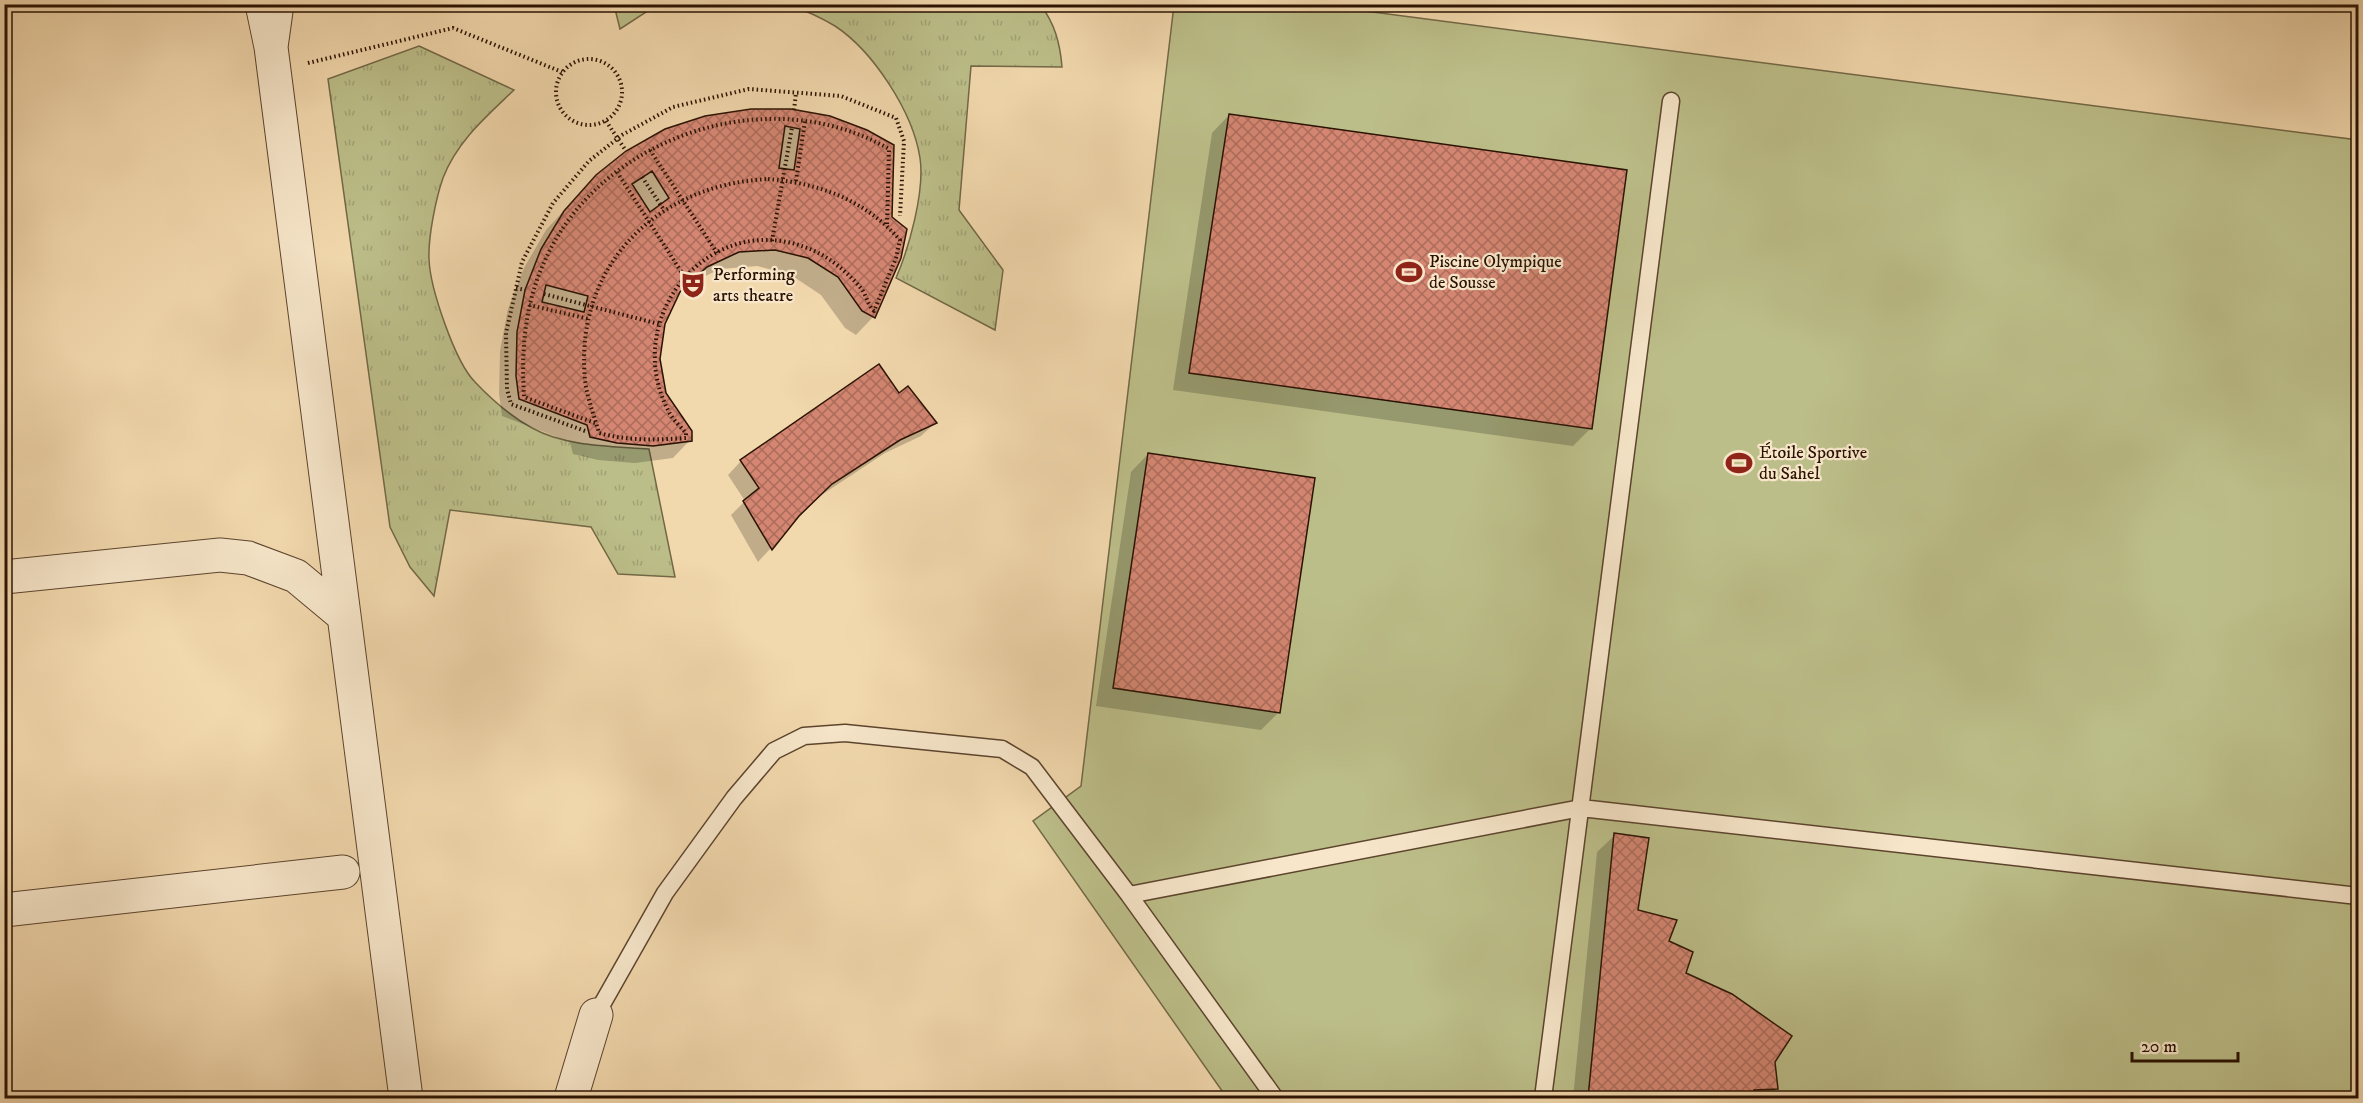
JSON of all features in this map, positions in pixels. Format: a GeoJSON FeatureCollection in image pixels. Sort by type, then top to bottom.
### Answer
{"type":"FeatureCollection","features":[{"type":"Feature","properties":{"kind":"street"},"geometry":{"type":"LineString","coordinates":[[262,4],[273,59],[406,1098]]}},
{"type":"Feature","properties":{"kind":"street"},"geometry":{"type":"LineString","coordinates":[[273,59],[277,4]]}},
{"type":"Feature","properties":{"kind":"street"},"geometry":{"type":"LineString","coordinates":[[4,577],[230,556],[248,558],[296,576],[344,616]]}},
{"type":"Feature","properties":{"kind":"street"},"geometry":{"type":"LineString","coordinates":[[4,910],[343,872]]}},
{"type":"Feature","properties":{"kind":"street"},"geometry":{"type":"LineString","coordinates":[[571,1098],[596,1015]]}},
{"type":"Feature","properties":{"kind":"lane"},"geometry":{"type":"LineString","coordinates":[[1543,1098],[1671,101]]}},
{"type":"Feature","properties":{"kind":"lane"},"geometry":{"type":"LineString","coordinates":[[596,1015],[665,893],[734,798],[774,751],[804,736],[845,733],[1002,748],[1032,767],[1129,895],[1275,1098]]}},
{"type":"Feature","properties":{"kind":"lane"},"geometry":{"type":"LineString","coordinates":[[1129,895],[1581,808],[2358,896]]}},
{"type":"Feature","properties":{"kind":"path"},"geometry":{"type":"LineString","coordinates":[[273,59],[453,28],[562,72]]}},
{"type":"Feature","properties":{"kind":"path"},"geometry":{"type":"LineString","coordinates":[[580,60],[600,61],[610,67],[621,85],[622,96],[619,107],[606,121],[591,126],[569,120],[562,112],[556,92],[562,72],[580,60]]}},
{"type":"Feature","properties":{"kind":"path"},"geometry":{"type":"LineString","coordinates":[[585,431],[511,404],[507,389],[506,333],[522,262],[553,203],[589,161],[618,138],[673,107],[749,89],[841,96],[896,118],[904,141],[900,216]]}},
{"type":"Feature","properties":{"kind":"path"},"geometry":{"type":"LineString","coordinates":[[794,110],[796,93]]}},
{"type":"Feature","properties":{"kind":"path"},"geometry":{"type":"LineString","coordinates":[[596,423],[524,397],[524,339],[529,305],[546,257],[567,223],[593,192],[616,172],[650,150],[694,131],[732,121],[770,118],[806,121],[844,129],[889,149],[887,227]]}},
{"type":"Feature","properties":{"kind":"path"},"geometry":{"type":"LineString","coordinates":[[606,121],[626,151]]}},
{"type":"Feature","properties":{"kind":"path"},"geometry":{"type":"LineString","coordinates":[[796,181],[806,121]]}},
{"type":"Feature","properties":{"kind":"path"},"geometry":{"type":"LineString","coordinates":[[772,241],[792,127]]}},
{"type":"Feature","properties":{"kind":"path"},"geometry":{"type":"LineString","coordinates":[[650,150],[717,253]]}},
{"type":"Feature","properties":{"kind":"path"},"geometry":{"type":"LineString","coordinates":[[616,172],[684,276]]}},
{"type":"Feature","properties":{"kind":"path"},"geometry":{"type":"LineString","coordinates":[[642,177],[664,210]]}},
{"type":"Feature","properties":{"kind":"path"},"geometry":{"type":"LineString","coordinates":[[740,180],[796,181],[849,199],[887,227],[900,240],[896,258],[874,311],[863,292],[839,266],[810,249],[772,241],[742,243],[717,253],[684,276],[664,306],[654,339],[656,378],[669,414],[686,433],[686,438],[651,441],[617,438],[599,433],[585,380],[584,353],[592,307],[606,273],[621,249],[664,210],[712,186],[740,180]]}},
{"type":"Feature","properties":{"kind":"path"},"geometry":{"type":"LineString","coordinates":[[516,288],[525,290]]}},
{"type":"Feature","properties":{"kind":"path"},"geometry":{"type":"LineString","coordinates":[[544,294],[659,324]]}},
{"type":"Feature","properties":{"kind":"path"},"geometry":{"type":"LineString","coordinates":[[529,305],[589,319]]}},
{"type":"Feature","properties":{"kind":"green space"},"geometry":{"type":"Polygon","coordinates":[[[614,4],[657,5],[620,29],[614,4]]]}},
{"type":"Feature","properties":{"kind":"green space"},"geometry":{"type":"Polygon","coordinates":[[[1040,4],[1056,34],[1062,67],[971,66],[959,210],[1003,270],[995,330],[896,278],[911,236],[920,186],[920,158],[909,121],[877,67],[849,37],[824,20],[789,5],[1040,4]]]}},
{"type":"Feature","properties":{"kind":"green space","name":"Étoile Sportive du Sahel"},"geometry":{"type":"Polygon","coordinates":[[[1174,5],[1319,5],[2358,140],[2358,1098],[1227,1098],[1033,821],[1081,786],[1174,5]]]}},
{"type":"Feature","properties":{"kind":"green space"},"geometry":{"type":"Polygon","coordinates":[[[419,46],[514,90],[474,130],[456,152],[443,178],[435,207],[429,250],[430,272],[452,342],[467,372],[475,382],[509,413],[532,428],[574,442],[649,449],[675,577],[618,574],[591,527],[450,510],[434,596],[410,567],[390,527],[328,79],[419,46]]]}},
{"type":"Feature","properties":{"kind":"building"},"geometry":{"type":"Polygon","coordinates":[[[751,109],[791,109],[830,116],[867,130],[894,145],[892,217],[907,229],[901,258],[875,318],[862,311],[838,277],[808,258],[775,250],[739,252],[707,267],[680,292],[665,324],[660,359],[666,393],[692,431],[692,441],[653,446],[617,443],[590,437],[587,425],[519,399],[516,376],[517,332],[525,290],[541,249],[564,211],[596,175],[626,151],[665,129],[705,116],[751,109]],[[785,126],[779,168],[794,170],[800,129],[785,126]],[[652,171],[632,184],[650,212],[669,198],[652,171]],[[546,285],[542,302],[584,312],[588,296],[546,285]]]}},
{"type":"Feature","properties":{"kind":"building","name":"Piscine Olympique de Sousse"},"geometry":{"type":"Polygon","coordinates":[[[1229,114],[1627,170],[1592,429],[1189,373],[1229,114]]]}},
{"type":"Feature","properties":{"kind":"building"},"geometry":{"type":"Polygon","coordinates":[[[879,364],[899,393],[908,386],[937,423],[900,440],[832,484],[799,516],[772,550],[743,501],[759,488],[740,460],[879,364]]]}},
{"type":"Feature","properties":{"kind":"building"},"geometry":{"type":"Polygon","coordinates":[[[1148,453],[1315,478],[1280,713],[1113,688],[1148,453]]]}},
{"type":"Feature","properties":{"kind":"building"},"geometry":{"type":"Polygon","coordinates":[[[1614,833],[1649,838],[1638,910],[1677,920],[1669,941],[1693,952],[1686,973],[1732,994],[1792,1036],[1775,1062],[1778,1089],[1754,1090],[1754,1098],[1588,1098],[1614,833]]]}},
{"type":"Feature","properties":{"kind":"place","name":"Piscine Olympique de Sousse"},"geometry":{"type":"Point","coordinates":[1409,272]}},
{"type":"Feature","properties":{"kind":"place","name":"Performing arts theatre"},"geometry":{"type":"Point","coordinates":[693,285]}},
{"type":"Feature","properties":{"kind":"place","name":"Étoile Sportive du Sahel"},"geometry":{"type":"Point","coordinates":[1739,463]}}]}
